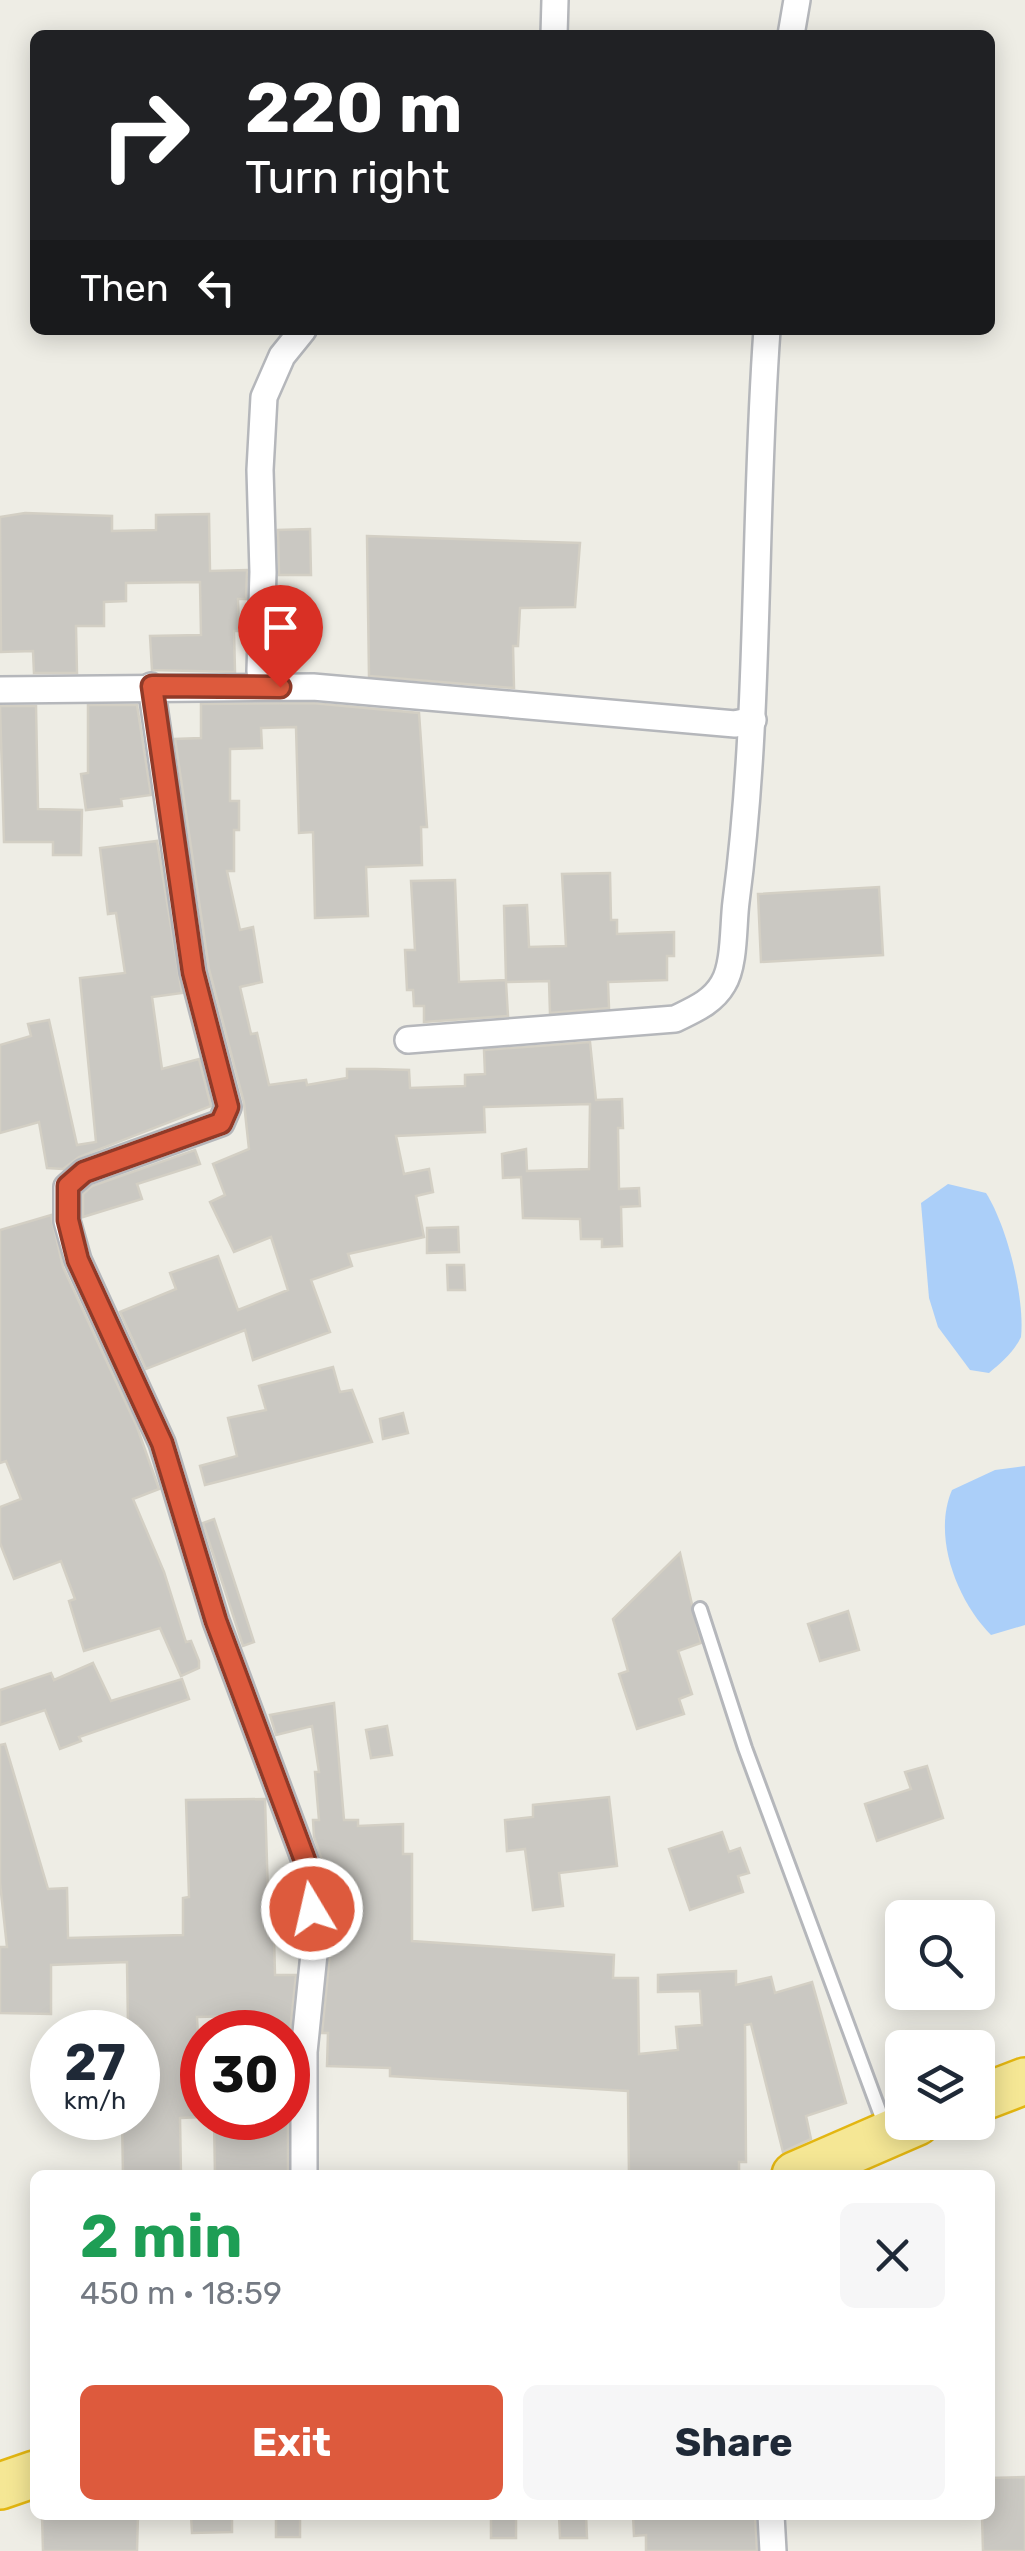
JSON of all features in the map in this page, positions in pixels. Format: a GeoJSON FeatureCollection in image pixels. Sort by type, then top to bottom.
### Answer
{"type":"FeatureCollection","features":[{"type":"Feature","properties":{"kind":"highway"},"geometry":{"type":"LineString","coordinates":[[995,2092],[1025,2081]]}},
{"type":"Feature","properties":{"kind":"highway"},"geometry":{"type":"LineString","coordinates":[[805,2170],[885,2135]]}},
{"type":"Feature","properties":{"kind":"highway"},"geometry":{"type":"LineString","coordinates":[[0,2486],[30,2476]]}},
{"type":"Feature","properties":{"kind":"street"},"geometry":{"type":"LineString","coordinates":[[554,30],[555,0]]}},
{"type":"Feature","properties":{"kind":"street"},"geometry":{"type":"LineString","coordinates":[[792,30],[798,0]]}},
{"type":"Feature","properties":{"kind":"street"},"geometry":{"type":"LineString","coordinates":[[260,672],[264,397],[282,356],[298,335]]}},
{"type":"Feature","properties":{"kind":"street"},"geometry":{"type":"LineString","coordinates":[[408,1040],[674,1019],[705,1005],[725,982],[745,833],[754,720],[756,480],[767,335]]}},
{"type":"Feature","properties":{"kind":"street"},"geometry":{"type":"LineString","coordinates":[[152,686],[193,972],[228,1107],[221,1123],[84,1172],[68,1186],[66,1204],[78,1260],[162,1443],[216,1621],[310,1874],[315,1944],[304,2052],[304,2170]]}},
{"type":"Feature","properties":{"kind":"street"},"geometry":{"type":"LineString","coordinates":[[0,690],[313,687],[734,724],[754,720]]}},
{"type":"Feature","properties":{"kind":"street"},"geometry":{"type":"LineString","coordinates":[[771,2520],[773,2551]]}},
{"type":"Feature","properties":{"kind":"lane"},"geometry":{"type":"LineString","coordinates":[[700,1609],[745,1748],[885,2087]]}},
{"type":"Feature","properties":{"kind":"water"},"geometry":{"type":"Polygon","coordinates":[[[948,1184],[986,1193],[1013,1263],[1021,1337],[989,1373],[970,1370],[938,1327],[929,1298],[921,1203],[948,1184]]]}},
{"type":"Feature","properties":{"kind":"water"},"geometry":{"type":"Polygon","coordinates":[[[1025,1466],[1025,1625],[991,1635],[968,1604],[951,1567],[945,1527],[947,1508],[952,1490],[995,1470],[1025,1466]]]}},
{"type":"Feature","properties":{"kind":"building"},"geometry":{"type":"Polygon","coordinates":[[[25,513],[112,516],[112,531],[156,530],[156,515],[209,514],[210,571],[247,570],[246,599],[238,599],[239,631],[234,631],[235,672],[152,670],[150,636],[201,635],[200,582],[126,583],[126,601],[104,602],[104,626],[76,626],[77,673],[34,673],[33,651],[1,652],[0,517],[25,513]]]}},
{"type":"Feature","properties":{"kind":"building"},"geometry":{"type":"Polygon","coordinates":[[[310,529],[311,575],[279,575],[278,530],[310,529]]]}},
{"type":"Feature","properties":{"kind":"building"},"geometry":{"type":"Polygon","coordinates":[[[367,536],[580,543],[575,607],[520,608],[518,646],[513,646],[514,688],[369,676],[367,536]]]}},
{"type":"Feature","properties":{"kind":"building"},"geometry":{"type":"Polygon","coordinates":[[[312,703],[419,713],[427,827],[421,827],[422,865],[366,867],[368,916],[315,918],[313,832],[299,833],[296,727],[261,728],[262,748],[230,749],[230,801],[239,801],[239,830],[234,830],[234,871],[227,871],[240,930],[253,927],[262,982],[240,987],[251,1034],[257,1033],[269,1085],[306,1080],[307,1085],[347,1078],[347,1069],[376,1069],[409,1070],[410,1088],[465,1086],[465,1075],[485,1074],[484,1050],[590,1042],[596,1100],[622,1099],[623,1128],[618,1128],[619,1189],[639,1188],[640,1206],[621,1207],[622,1246],[602,1247],[602,1239],[581,1239],[580,1219],[523,1218],[521,1177],[503,1178],[502,1154],[526,1149],[527,1171],[589,1169],[590,1104],[484,1107],[485,1132],[396,1136],[404,1174],[429,1169],[433,1192],[416,1196],[424,1237],[348,1254],[352,1266],[311,1280],[330,1332],[253,1360],[245,1330],[146,1369],[120,1312],[176,1289],[170,1273],[218,1256],[238,1310],[288,1290],[271,1237],[234,1252],[210,1202],[225,1195],[213,1164],[249,1149],[244,1103],[209,969],[175,739],[201,738],[201,704],[312,703]]]}},
{"type":"Feature","properties":{"kind":"building"},"geometry":{"type":"Polygon","coordinates":[[[88,705],[137,705],[151,795],[121,799],[122,806],[86,810],[81,774],[88,773],[88,705]]]}},
{"type":"Feature","properties":{"kind":"building"},"geometry":{"type":"Polygon","coordinates":[[[0,706],[36,706],[38,809],[82,810],[81,855],[53,855],[53,842],[4,842],[0,706]]]}},
{"type":"Feature","properties":{"kind":"building"},"geometry":{"type":"Polygon","coordinates":[[[157,841],[182,993],[152,997],[162,1069],[199,1059],[211,1106],[79,1157],[63,1169],[47,1168],[39,1122],[0,1133],[0,1045],[31,1036],[28,1024],[49,1020],[77,1145],[96,1142],[80,978],[125,973],[116,913],[108,914],[100,848],[157,841]]]}},
{"type":"Feature","properties":{"kind":"building"},"geometry":{"type":"Polygon","coordinates":[[[610,873],[611,920],[617,920],[617,934],[674,932],[674,956],[667,956],[667,980],[608,982],[609,1008],[550,1013],[549,981],[506,982],[508,1016],[424,1022],[424,1006],[414,1006],[413,990],[407,990],[405,950],[415,950],[411,881],[455,880],[459,982],[506,980],[504,906],[527,905],[529,947],[566,946],[562,874],[610,873]]]}},
{"type":"Feature","properties":{"kind":"building"},"geometry":{"type":"Polygon","coordinates":[[[879,887],[883,955],[761,962],[758,894],[879,887]]]}},
{"type":"Feature","properties":{"kind":"building"},"geometry":{"type":"Polygon","coordinates":[[[195,1150],[200,1164],[137,1184],[142,1199],[83,1217],[83,1194],[92,1186],[195,1150]]]}},
{"type":"Feature","properties":{"kind":"building"},"geometry":{"type":"Polygon","coordinates":[[[51,1215],[63,1267],[137,1427],[159,1489],[133,1499],[164,1572],[186,1642],[191,1641],[199,1661],[199,1668],[181,1676],[160,1628],[84,1651],[69,1601],[75,1599],[61,1561],[14,1579],[0,1543],[0,1507],[21,1499],[6,1461],[0,1463],[0,1230],[51,1215]]]}},
{"type":"Feature","properties":{"kind":"building"},"geometry":{"type":"Polygon","coordinates":[[[458,1227],[459,1252],[427,1253],[427,1228],[458,1227]]]}},
{"type":"Feature","properties":{"kind":"building"},"geometry":{"type":"Polygon","coordinates":[[[447,1265],[464,1265],[465,1290],[448,1290],[447,1265]]]}},
{"type":"Feature","properties":{"kind":"building"},"geometry":{"type":"Polygon","coordinates":[[[333,1367],[340,1392],[352,1390],[372,1442],[205,1485],[200,1466],[237,1456],[228,1418],[266,1410],[259,1386],[333,1367]]]}},
{"type":"Feature","properties":{"kind":"building"},"geometry":{"type":"Polygon","coordinates":[[[403,1413],[408,1433],[383,1439],[380,1419],[403,1413]]]}},
{"type":"Feature","properties":{"kind":"building"},"geometry":{"type":"Polygon","coordinates":[[[214,1519],[254,1642],[243,1646],[203,1523],[214,1519]]]}},
{"type":"Feature","properties":{"kind":"building"},"geometry":{"type":"Polygon","coordinates":[[[680,1553],[701,1643],[678,1651],[692,1694],[679,1699],[684,1714],[637,1729],[619,1674],[628,1671],[613,1619],[680,1553]]]}},
{"type":"Feature","properties":{"kind":"building"},"geometry":{"type":"Polygon","coordinates":[[[848,1611],[859,1650],[820,1661],[808,1624],[848,1611]]]}},
{"type":"Feature","properties":{"kind":"building"},"geometry":{"type":"Polygon","coordinates":[[[93,1663],[111,1701],[182,1679],[189,1699],[79,1737],[81,1741],[60,1749],[45,1710],[0,1725],[0,1690],[51,1673],[54,1680],[93,1663]]]}},
{"type":"Feature","properties":{"kind":"building"},"geometry":{"type":"Polygon","coordinates":[[[334,1703],[344,1820],[358,1820],[358,1826],[403,1824],[403,1854],[412,1854],[412,1941],[614,1955],[613,1978],[638,1978],[639,2054],[678,2050],[676,2027],[702,2025],[700,1991],[658,1992],[658,1975],[736,1971],[736,1985],[771,1977],[775,1993],[812,1982],[846,2103],[806,2116],[811,2139],[783,2152],[751,2024],[745,2025],[746,2162],[739,2162],[739,2170],[629,2170],[628,2091],[390,2076],[390,2068],[327,2066],[328,2033],[322,2033],[331,1943],[326,1872],[314,1837],[313,1820],[319,1820],[315,1772],[319,1772],[312,1726],[276,1735],[270,1715],[334,1703]]]}},
{"type":"Feature","properties":{"kind":"building"},"geometry":{"type":"Polygon","coordinates":[[[387,1726],[392,1755],[371,1758],[366,1730],[387,1726]]]}},
{"type":"Feature","properties":{"kind":"building"},"geometry":{"type":"Polygon","coordinates":[[[5,1744],[48,1889],[67,1888],[68,1938],[183,1935],[183,1898],[189,1897],[186,1800],[265,1799],[268,1894],[295,1893],[297,1921],[276,1921],[274,1937],[275,1975],[296,1975],[292,2010],[180,2010],[181,2170],[123,2170],[122,2140],[160,2140],[160,2010],[128,2010],[127,1962],[51,1965],[51,2010],[0,2013],[0,1947],[7,1947],[0,1883],[0,1745],[5,1744]]]}},
{"type":"Feature","properties":{"kind":"building"},"geometry":{"type":"Polygon","coordinates":[[[927,1766],[943,1818],[877,1841],[865,1804],[911,1789],[905,1772],[927,1766]]]}},
{"type":"Feature","properties":{"kind":"building"},"geometry":{"type":"Polygon","coordinates":[[[609,1797],[617,1866],[559,1873],[563,1906],[533,1910],[525,1849],[507,1851],[505,1820],[533,1817],[533,1805],[609,1797]]]}},
{"type":"Feature","properties":{"kind":"building"},"geometry":{"type":"Polygon","coordinates":[[[722,1832],[729,1852],[740,1848],[749,1873],[738,1876],[743,1892],[690,1910],[669,1849],[722,1832]]]}},
{"type":"Feature","properties":{"kind":"building"},"geometry":{"type":"Polygon","coordinates":[[[214,2140],[288,2140],[288,2170],[215,2170],[214,2140]]]}},
{"type":"Feature","properties":{"kind":"building"},"geometry":{"type":"Polygon","coordinates":[[[1025,2477],[1025,2551],[983,2551],[982,2520],[995,2520],[995,2478],[1025,2477]]]}},
{"type":"Feature","properties":{"kind":"building"},"geometry":{"type":"Polygon","coordinates":[[[42,2520],[138,2520],[137,2551],[43,2551],[42,2520]]]}},
{"type":"Feature","properties":{"kind":"building"},"geometry":{"type":"Polygon","coordinates":[[[191,2520],[232,2520],[232,2532],[192,2533],[191,2520]]]}},
{"type":"Feature","properties":{"kind":"building"},"geometry":{"type":"Polygon","coordinates":[[[276,2520],[300,2520],[300,2537],[276,2537],[276,2520]]]}},
{"type":"Feature","properties":{"kind":"building"},"geometry":{"type":"Polygon","coordinates":[[[491,2520],[516,2520],[516,2538],[491,2538],[491,2520]]]}},
{"type":"Feature","properties":{"kind":"building"},"geometry":{"type":"Polygon","coordinates":[[[559,2520],[586,2520],[587,2538],[560,2538],[559,2520]]]}},
{"type":"Feature","properties":{"kind":"building"},"geometry":{"type":"Polygon","coordinates":[[[633,2520],[755,2520],[757,2551],[646,2551],[646,2535],[634,2536],[633,2520]]]}},
{"type":"Feature","properties":{"kind":"route"},"geometry":{"type":"LineString","coordinates":[[280,687],[152,686],[193,972],[228,1107],[221,1123],[84,1172],[68,1186],[66,1204],[78,1260],[162,1443],[216,1621],[310,1874],[312,1909]]}}]}
